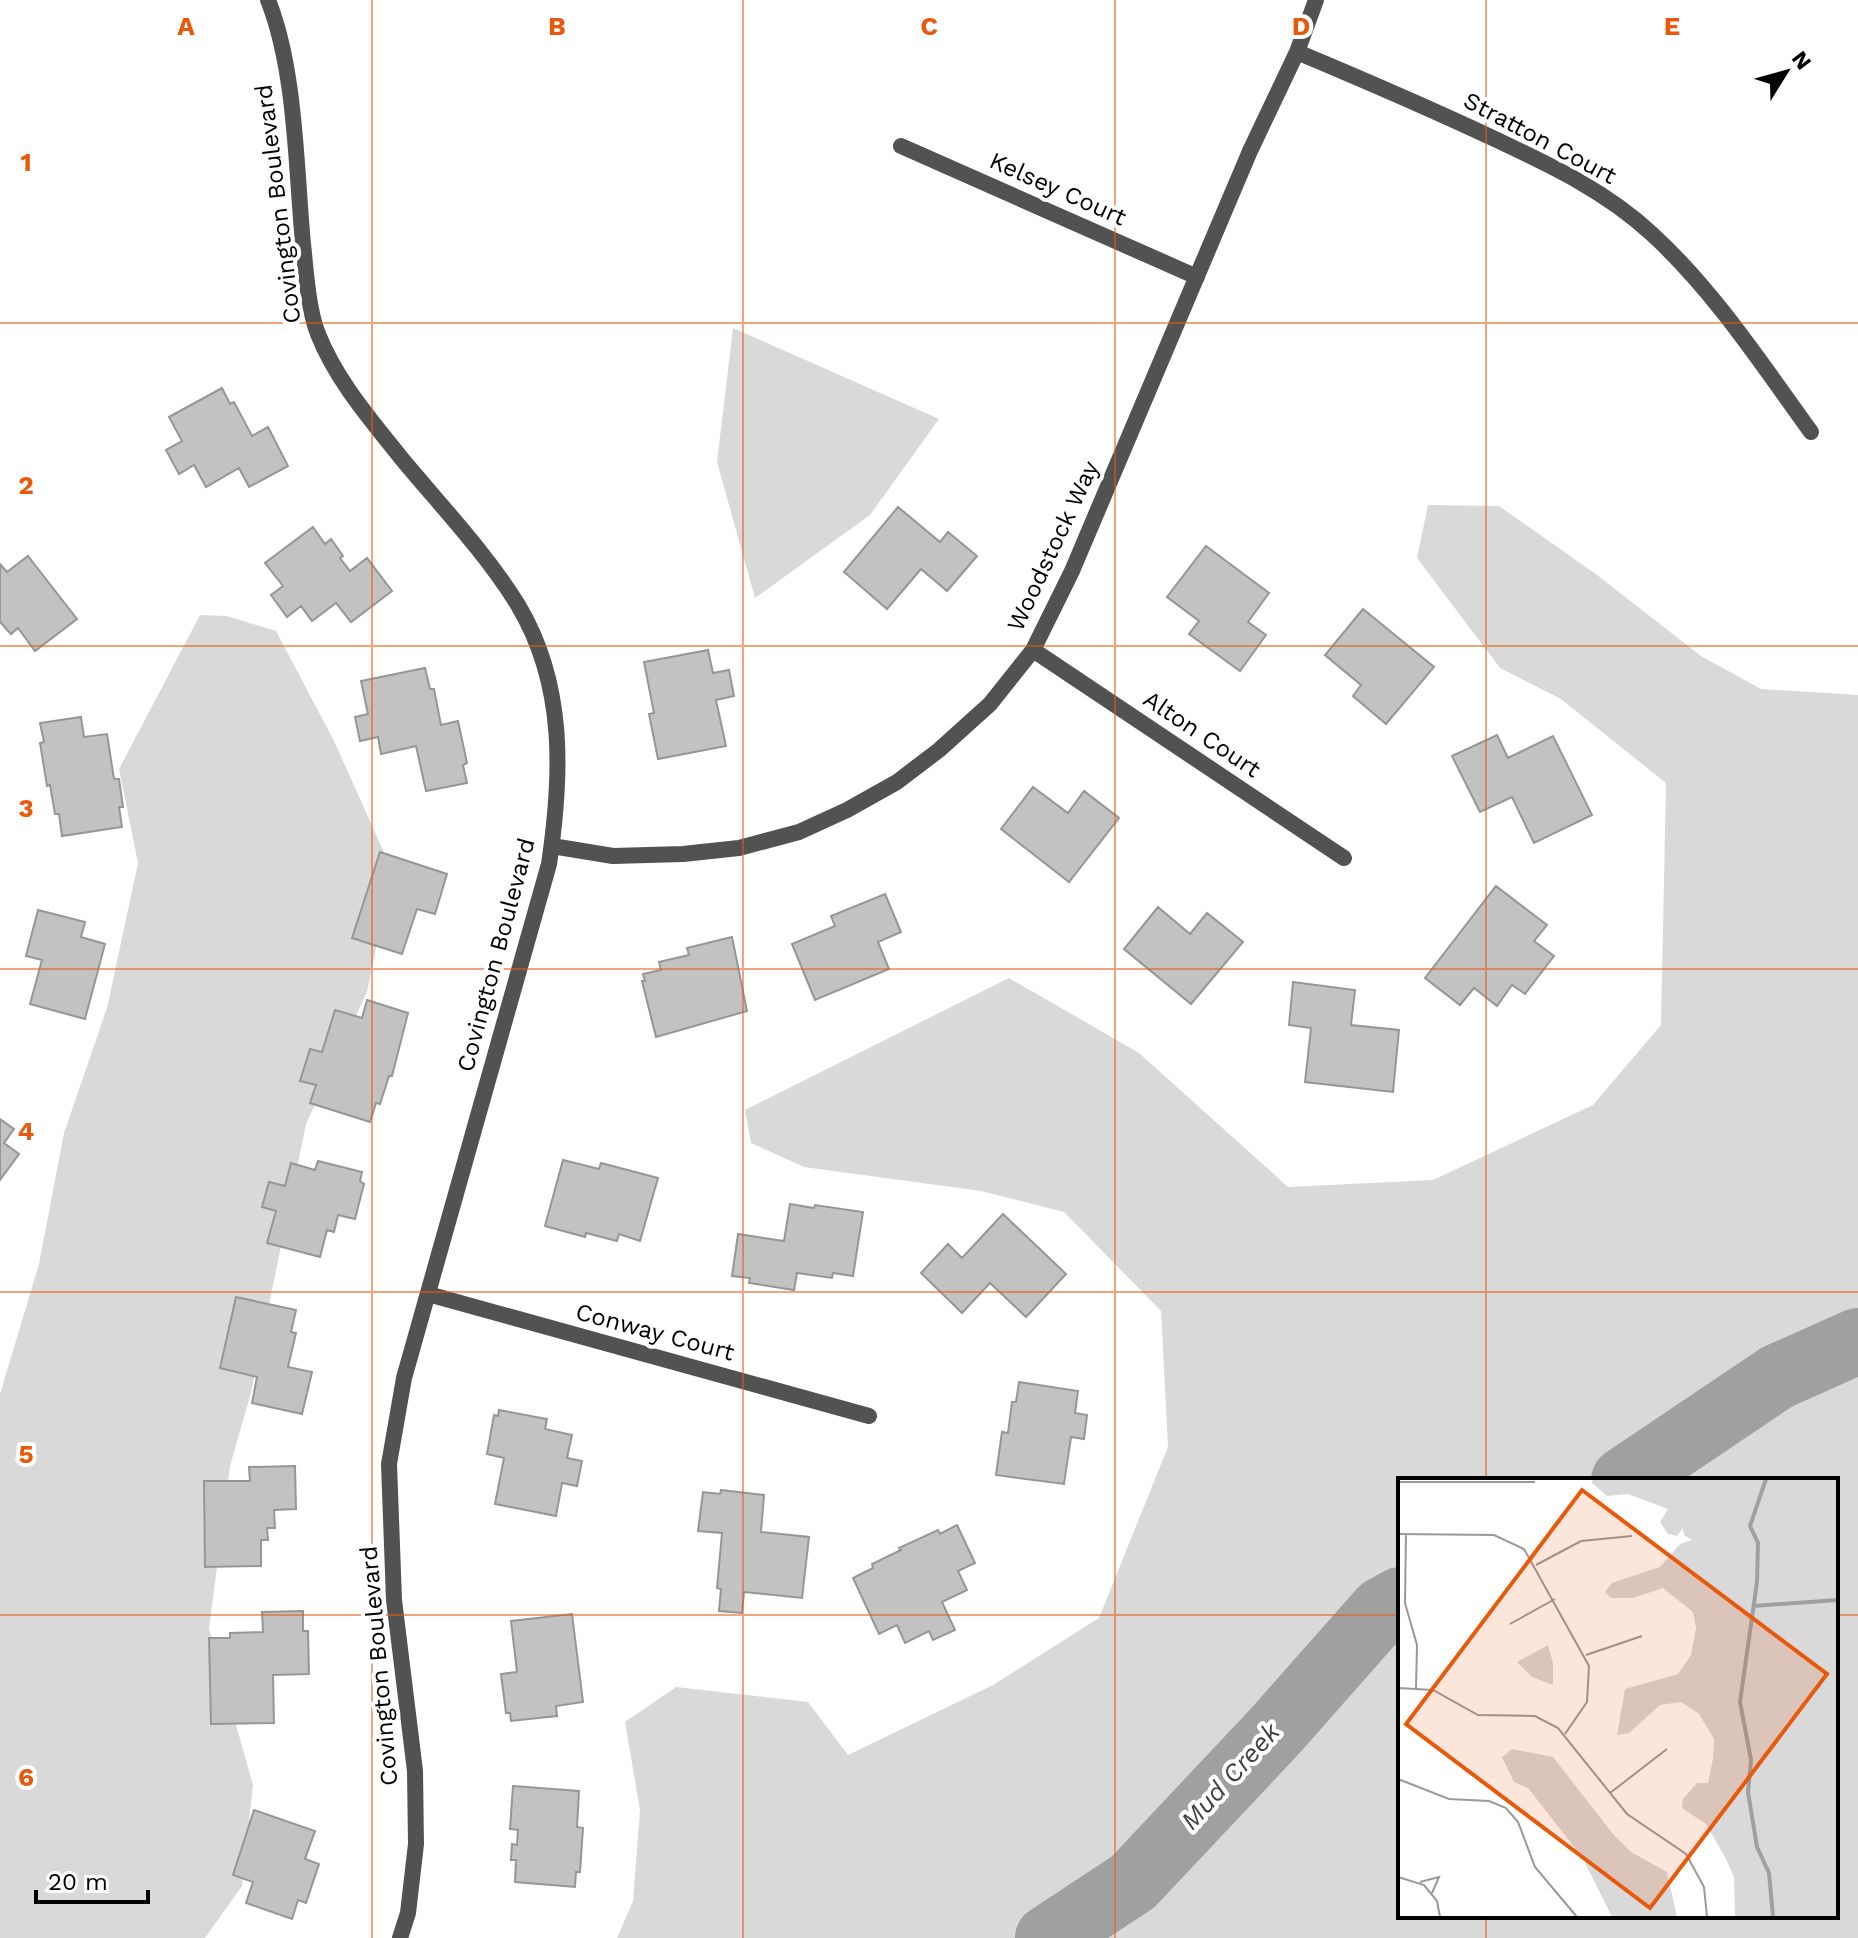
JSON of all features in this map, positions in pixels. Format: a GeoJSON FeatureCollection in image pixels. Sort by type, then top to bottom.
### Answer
{"type":"FeatureCollection","features":[{"type":"Feature","properties":{"kind":"street","name":"Covington Boulevard"},"geometry":{"type":"LineString","coordinates":[[268,0],[287,65],[306,271],[317,332],[338,374],[366,415],[517,603],[549,681],[556,716],[559,786],[549,864],[404,1378],[389,1464],[394,1600],[415,1771],[416,1844],[408,1913],[400,1938]]}},
{"type":"Feature","properties":{"kind":"street","name":"Woodstock Way"},"geometry":{"type":"LineString","coordinates":[[552,846],[613,856],[683,854],[739,848],[799,832],[884,789],[928,758],[990,704],[1033,650],[1072,571],[1250,151],[1297,52],[1316,0]]}},
{"type":"Feature","properties":{"kind":"street","name":"Stratton Court"},"geometry":{"type":"LineString","coordinates":[[1297,52],[1431,108],[1596,190],[1650,232],[1689,271],[1728,318],[1811,432]]}},
{"type":"Feature","properties":{"kind":"street","name":"Kelsey Court"},"geometry":{"type":"LineString","coordinates":[[901,146],[1197,277]]}},
{"type":"Feature","properties":{"kind":"street","name":"Alton Court"},"geometry":{"type":"LineString","coordinates":[[1033,650],[1344,858]]}},
{"type":"Feature","properties":{"kind":"street","name":"Conway Court"},"geometry":{"type":"LineString","coordinates":[[428,1294],[869,1416]]}},
{"type":"Feature","properties":{"kind":"shaded area"},"geometry":{"type":"Polygon","coordinates":[[[733,328],[939,419],[870,515],[755,598],[717,462],[733,328]]]}},
{"type":"Feature","properties":{"kind":"shaded area"},"geometry":{"type":"Polygon","coordinates":[[[1428,505],[1499,506],[1597,575],[1701,656],[1761,689],[1858,695],[1858,1938],[617,1938],[633,1901],[640,1810],[625,1722],[676,1687],[808,1702],[848,1755],[993,1685],[1099,1618],[1168,1447],[1161,1311],[1064,1212],[981,1191],[804,1167],[751,1143],[745,1110],[1009,978],[1139,1053],[1288,1187],[1433,1180],[1593,1105],[1661,1025],[1666,783],[1561,699],[1500,668],[1417,558],[1428,505]]]}},
{"type":"Feature","properties":{"kind":"shaded area"},"geometry":{"type":"Polygon","coordinates":[[[200,615],[227,616],[276,631],[334,741],[392,870],[367,992],[306,1124],[251,1393],[230,1466],[209,1629],[253,1785],[242,1886],[205,1938],[0,1938],[0,1394],[39,1264],[64,1133],[107,1008],[138,863],[119,769],[200,615]]]}},
{"type":"Feature","properties":{"kind":"building"},"geometry":{"type":"Polygon","coordinates":[[[222,388],[230,404],[234,402],[252,436],[268,427],[288,466],[249,487],[239,468],[206,487],[194,465],[179,474],[166,450],[182,441],[169,417],[222,388]]]}},
{"type":"Feature","properties":{"kind":"building"},"geometry":{"type":"Polygon","coordinates":[[[898,507],[940,542],[948,532],[977,556],[947,591],[921,569],[887,609],[844,572],[898,507]]]}},
{"type":"Feature","properties":{"kind":"building"},"geometry":{"type":"Polygon","coordinates":[[[313,527],[325,544],[331,539],[350,571],[367,558],[392,591],[351,622],[336,603],[312,621],[301,606],[287,617],[271,595],[283,586],[265,563],[313,527]]]}},
{"type":"Feature","properties":{"kind":"building"},"geometry":{"type":"Polygon","coordinates":[[[1206,546],[1269,593],[1248,622],[1266,635],[1240,671],[1189,634],[1199,621],[1167,597],[1206,546]]]}},
{"type":"Feature","properties":{"kind":"building"},"geometry":{"type":"Polygon","coordinates":[[[28,556],[77,619],[35,651],[18,628],[11,634],[0,622],[0,564],[7,572],[28,556]]]}},
{"type":"Feature","properties":{"kind":"building"},"geometry":{"type":"Polygon","coordinates":[[[1363,609],[1434,667],[1386,724],[1353,696],[1361,685],[1325,655],[1363,609]]]}},
{"type":"Feature","properties":{"kind":"building"},"geometry":{"type":"Polygon","coordinates":[[[708,650],[713,673],[729,670],[734,696],[716,700],[726,746],[658,759],[649,714],[654,713],[644,662],[708,650]]]}},
{"type":"Feature","properties":{"kind":"building"},"geometry":{"type":"Polygon","coordinates":[[[425,668],[430,689],[434,689],[441,725],[458,721],[467,763],[463,765],[467,783],[426,791],[416,746],[381,754],[378,737],[360,741],[355,717],[368,714],[361,681],[425,668]]]}},
{"type":"Feature","properties":{"kind":"building"},"geometry":{"type":"Polygon","coordinates":[[[81,717],[84,737],[107,734],[114,779],[119,779],[122,827],[62,836],[59,814],[55,814],[50,785],[47,786],[40,723],[81,717]]]}},
{"type":"Feature","properties":{"kind":"building"},"geometry":{"type":"Polygon","coordinates":[[[1497,735],[1508,758],[1553,736],[1592,815],[1534,843],[1512,797],[1480,812],[1452,756],[1497,735]]]}},
{"type":"Feature","properties":{"kind":"building"},"geometry":{"type":"Polygon","coordinates":[[[1033,787],[1068,813],[1084,791],[1119,818],[1069,882],[1001,829],[1033,787]]]}},
{"type":"Feature","properties":{"kind":"building"},"geometry":{"type":"Polygon","coordinates":[[[380,852],[447,874],[435,914],[417,909],[402,954],[352,938],[380,852]]]}},
{"type":"Feature","properties":{"kind":"building"},"geometry":{"type":"Polygon","coordinates":[[[1496,886],[1547,925],[1534,941],[1554,956],[1525,994],[1512,985],[1497,1006],[1474,988],[1460,1005],[1425,978],[1496,886]]]}},
{"type":"Feature","properties":{"kind":"building"},"geometry":{"type":"Polygon","coordinates":[[[885,894],[901,932],[878,942],[889,969],[815,1000],[792,944],[835,926],[831,916],[885,894]]]}},
{"type":"Feature","properties":{"kind":"building"},"geometry":{"type":"Polygon","coordinates":[[[1158,907],[1190,934],[1207,913],[1243,942],[1191,1004],[1124,949],[1158,907]]]}},
{"type":"Feature","properties":{"kind":"building"},"geometry":{"type":"Polygon","coordinates":[[[38,910],[85,922],[81,937],[105,944],[85,1019],[30,1004],[42,960],[26,956],[38,910]]]}},
{"type":"Feature","properties":{"kind":"building"},"geometry":{"type":"Polygon","coordinates":[[[732,937],[747,1011],[656,1037],[643,974],[661,970],[659,962],[689,955],[687,948],[732,937]]]}},
{"type":"Feature","properties":{"kind":"building"},"geometry":{"type":"Polygon","coordinates":[[[1293,982],[1355,990],[1351,1025],[1399,1030],[1393,1092],[1305,1082],[1311,1028],[1289,1025],[1293,982]]]}},
{"type":"Feature","properties":{"kind":"building"},"geometry":{"type":"Polygon","coordinates":[[[367,1000],[408,1013],[392,1076],[389,1076],[380,1104],[376,1103],[370,1122],[310,1103],[316,1085],[300,1081],[310,1049],[322,1052],[335,1010],[362,1018],[367,1000]]]}},
{"type":"Feature","properties":{"kind":"building"},"geometry":{"type":"Polygon","coordinates":[[[0,1119],[14,1129],[4,1143],[19,1154],[0,1180],[0,1119]]]}},
{"type":"Feature","properties":{"kind":"building"},"geometry":{"type":"Polygon","coordinates":[[[563,1160],[599,1169],[601,1163],[658,1178],[640,1241],[619,1234],[617,1241],[586,1233],[585,1237],[545,1226],[563,1160]]]}},
{"type":"Feature","properties":{"kind":"building"},"geometry":{"type":"Polygon","coordinates":[[[318,1161],[362,1172],[360,1181],[364,1184],[355,1219],[338,1215],[334,1232],[327,1230],[320,1257],[267,1243],[276,1211],[262,1207],[269,1182],[285,1186],[291,1163],[315,1170],[318,1161]]]}},
{"type":"Feature","properties":{"kind":"building"},"geometry":{"type":"Polygon","coordinates":[[[790,1204],[863,1212],[853,1276],[833,1273],[832,1278],[797,1273],[794,1290],[749,1283],[750,1278],[732,1276],[738,1234],[784,1241],[790,1204]]]}},
{"type":"Feature","properties":{"kind":"building"},"geometry":{"type":"Polygon","coordinates":[[[1003,1214],[1066,1274],[1026,1317],[990,1283],[962,1313],[921,1273],[948,1244],[962,1258],[1003,1214]]]}},
{"type":"Feature","properties":{"kind":"building"},"geometry":{"type":"Polygon","coordinates":[[[236,1297],[296,1310],[291,1332],[296,1333],[288,1367],[312,1372],[302,1414],[252,1403],[257,1377],[220,1368],[236,1297]]]}},
{"type":"Feature","properties":{"kind":"building"},"geometry":{"type":"Polygon","coordinates":[[[1019,1382],[1078,1391],[1075,1413],[1087,1415],[1084,1439],[1071,1437],[1064,1484],[996,1475],[1002,1432],[1008,1433],[1012,1402],[1016,1402],[1019,1382]]]}},
{"type":"Feature","properties":{"kind":"building"},"geometry":{"type":"Polygon","coordinates":[[[499,1410],[547,1419],[545,1429],[572,1435],[567,1458],[582,1461],[577,1486],[562,1483],[556,1516],[495,1504],[504,1458],[487,1454],[494,1415],[498,1416],[499,1410]]]}},
{"type":"Feature","properties":{"kind":"building"},"geometry":{"type":"Polygon","coordinates":[[[295,1466],[296,1509],[274,1510],[275,1528],[267,1528],[268,1540],[261,1540],[261,1566],[205,1567],[204,1481],[250,1481],[249,1467],[295,1466]]]}},
{"type":"Feature","properties":{"kind":"building"},"geometry":{"type":"Polygon","coordinates":[[[721,1490],[764,1495],[761,1532],[809,1537],[802,1598],[744,1592],[742,1613],[719,1611],[721,1589],[717,1588],[722,1533],[698,1531],[703,1492],[720,1494],[721,1490]]]}},
{"type":"Feature","properties":{"kind":"building"},"geometry":{"type":"Polygon","coordinates":[[[957,1525],[975,1563],[958,1571],[967,1590],[942,1602],[955,1630],[933,1640],[929,1631],[905,1643],[897,1625],[879,1634],[853,1578],[873,1568],[872,1564],[901,1550],[899,1548],[957,1525]]]}},
{"type":"Feature","properties":{"kind":"building"},"geometry":{"type":"Polygon","coordinates":[[[303,1611],[303,1631],[308,1631],[309,1674],[273,1675],[274,1723],[211,1724],[209,1638],[230,1638],[230,1633],[263,1632],[262,1612],[303,1611]]]}},
{"type":"Feature","properties":{"kind":"building"},"geometry":{"type":"Polygon","coordinates":[[[572,1614],[583,1702],[556,1706],[557,1716],[511,1721],[510,1713],[506,1713],[501,1674],[517,1672],[511,1621],[572,1614]]]}},
{"type":"Feature","properties":{"kind":"building"},"geometry":{"type":"Polygon","coordinates":[[[513,1786],[579,1791],[577,1827],[583,1828],[580,1872],[576,1872],[575,1887],[515,1882],[516,1860],[511,1860],[512,1844],[517,1845],[518,1830],[510,1829],[513,1786]]]}},
{"type":"Feature","properties":{"kind":"building"},"geometry":{"type":"Polygon","coordinates":[[[254,1810],[315,1831],[305,1859],[319,1864],[306,1903],[298,1900],[292,1919],[246,1903],[253,1882],[233,1875],[254,1810]]]}},
{"type":"Feature","properties":{"kind":"waterway","name":"Mud Creek"},"geometry":{"type":"LineString","coordinates":[[1627,1478],[1777,1377],[1858,1341]]}},
{"type":"Feature","properties":{"kind":"waterway","name":"Mud Creek"},"geometry":{"type":"LineString","coordinates":[[1048,1938],[1133,1882],[1276,1730],[1382,1610],[1398,1601]]}}]}
